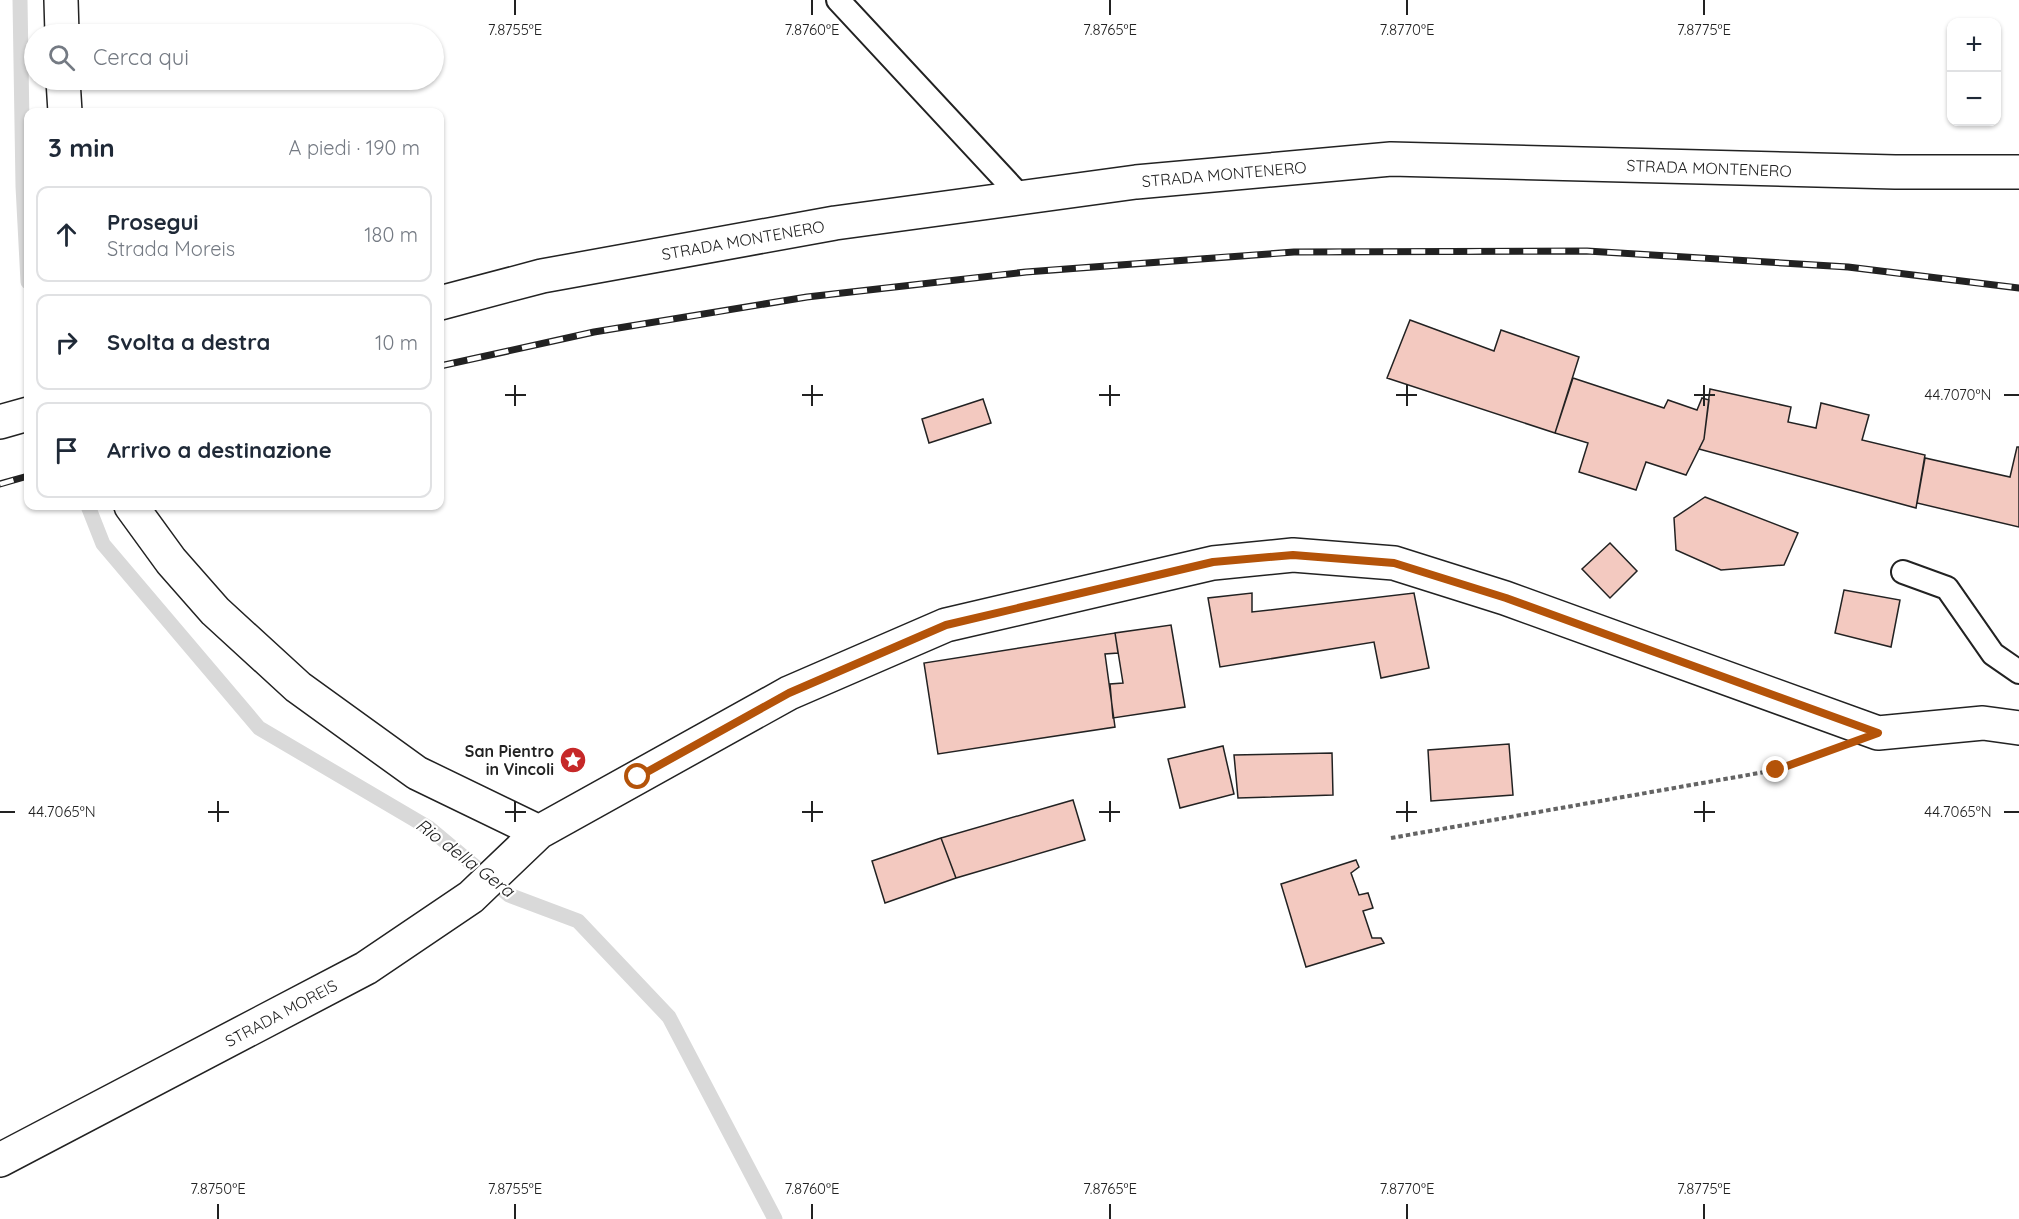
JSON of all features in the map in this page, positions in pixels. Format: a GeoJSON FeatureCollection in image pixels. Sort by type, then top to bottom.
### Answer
{"type":"FeatureCollection","features":[{"type":"Feature","properties":{"kind":"street"},"geometry":{"type":"LineString","coordinates":[[61,0],[62,24]]}},
{"type":"Feature","properties":{"kind":"street"},"geometry":{"type":"LineString","coordinates":[[63,90],[64,108]]}},
{"type":"Feature","properties":{"kind":"street","name":"STRADA MONTENERO"},"geometry":{"type":"LineString","coordinates":[[444,302],[542,276],[835,223],[1136,183],[1391,159],[1895,172],[2019,172]]}},
{"type":"Feature","properties":{"kind":"street"},"geometry":{"type":"LineString","coordinates":[[133,510],[171,561],[214,611],[298,687],[417,773],[539,832]]}},
{"type":"Feature","properties":{"kind":"street","name":"STRADA MOREIS"},"geometry":{"type":"LineString","coordinates":[[0,1160],[366,968],[471,897],[539,832],[789,693],[946,625],[1213,562],[1293,555],[1394,563],[1506,598],[1878,733],[1983,723],[2019,728]]}},
{"type":"Feature","properties":{"kind":"lane"},"geometry":{"type":"LineString","coordinates":[[838,0],[1022,198]]}},
{"type":"Feature","properties":{"kind":"lane"},"geometry":{"type":"LineString","coordinates":[[1902,572],[1947,588],[1993,654],[2019,672]]}},
{"type":"Feature","properties":{"kind":"path"},"geometry":{"type":"LineString","coordinates":[[1391,838],[1776,770],[1817,755]]}},
{"type":"Feature","properties":{"kind":"building"},"geometry":{"type":"Polygon","coordinates":[[[1410,320],[1494,351],[1501,330],[1579,357],[1555,433],[1387,378],[1410,320]]]}},
{"type":"Feature","properties":{"kind":"building"},"geometry":{"type":"Polygon","coordinates":[[[1573,378],[1664,408],[1668,400],[1697,410],[1702,398],[1709,400],[1704,439],[1686,475],[1646,462],[1636,490],[1579,472],[1588,443],[1555,433],[1573,378]]]}},
{"type":"Feature","properties":{"kind":"building"},"geometry":{"type":"Polygon","coordinates":[[[1710,389],[1791,407],[1788,422],[1816,428],[1821,403],[1869,415],[1862,440],[1925,455],[1916,508],[1699,449],[1704,439],[1710,389]]]}},
{"type":"Feature","properties":{"kind":"building"},"geometry":{"type":"Polygon","coordinates":[[[983,399],[991,423],[929,443],[922,419],[983,399]]]}},
{"type":"Feature","properties":{"kind":"building"},"geometry":{"type":"Polygon","coordinates":[[[2017,447],[2019,447],[2019,527],[1917,503],[1925,458],[2010,477],[2017,447]]]}},
{"type":"Feature","properties":{"kind":"building"},"geometry":{"type":"Polygon","coordinates":[[[1705,497],[1798,533],[1784,565],[1721,570],[1676,550],[1674,518],[1705,497]]]}},
{"type":"Feature","properties":{"kind":"building"},"geometry":{"type":"Polygon","coordinates":[[[1610,543],[1637,571],[1610,598],[1582,569],[1610,543]]]}},
{"type":"Feature","properties":{"kind":"building"},"geometry":{"type":"Polygon","coordinates":[[[1844,590],[1900,600],[1891,647],[1835,633],[1844,590]]]}},
{"type":"Feature","properties":{"kind":"building"},"geometry":{"type":"Polygon","coordinates":[[[1252,593],[1252,612],[1414,593],[1429,668],[1381,678],[1374,642],[1220,667],[1208,598],[1252,593]]]}},
{"type":"Feature","properties":{"kind":"building"},"geometry":{"type":"Polygon","coordinates":[[[1171,625],[1185,707],[1113,718],[1110,684],[1123,683],[1115,633],[1171,625]]]}},
{"type":"Feature","properties":{"kind":"building"},"geometry":{"type":"Polygon","coordinates":[[[1115,633],[1118,653],[1105,654],[1115,727],[938,754],[924,663],[1115,633]]]}},
{"type":"Feature","properties":{"kind":"building"},"geometry":{"type":"Polygon","coordinates":[[[1509,744],[1513,795],[1431,801],[1428,750],[1509,744]]]}},
{"type":"Feature","properties":{"kind":"building"},"geometry":{"type":"Polygon","coordinates":[[[1223,746],[1234,794],[1180,808],[1168,759],[1223,746]]]}},
{"type":"Feature","properties":{"kind":"building"},"geometry":{"type":"Polygon","coordinates":[[[1332,753],[1333,795],[1238,798],[1234,755],[1332,753]]]}},
{"type":"Feature","properties":{"kind":"building"},"geometry":{"type":"Polygon","coordinates":[[[1073,800],[1085,840],[956,878],[941,838],[1073,800]]]}},
{"type":"Feature","properties":{"kind":"building"},"geometry":{"type":"Polygon","coordinates":[[[941,838],[956,878],[885,903],[872,861],[941,838]]]}},
{"type":"Feature","properties":{"kind":"building"},"geometry":{"type":"Polygon","coordinates":[[[1356,860],[1359,867],[1351,873],[1359,895],[1368,893],[1373,908],[1363,911],[1372,938],[1381,938],[1384,943],[1306,967],[1281,884],[1356,860]]]}},
{"type":"Feature","properties":{"kind":"waterway","name":"Rio della Gera"},"geometry":{"type":"LineString","coordinates":[[20,0],[24,205]]}},
{"type":"Feature","properties":{"kind":"waterway","name":"Rio della Gera"},"geometry":{"type":"LineString","coordinates":[[90,510],[103,544],[259,728],[429,828],[509,895],[578,921],[669,1017],[775,1219]]}},
{"type":"Feature","properties":{"kind":"railway"},"geometry":{"type":"LineString","coordinates":[[444,365],[594,332],[807,297],[1026,272],[1294,252],[1587,251],[1848,267],[2019,288]]}},
{"type":"Feature","properties":{"kind":"railway"},"geometry":{"type":"LineString","coordinates":[[0,484],[24,477]]}},
{"type":"Feature","properties":{"kind":"place","name":"San Pientro in Vincoli"},"geometry":{"type":"Point","coordinates":[573,760]}},
{"type":"Feature","properties":{"kind":"route"},"geometry":{"type":"LineString","coordinates":[[638,777],[789,693],[946,625],[1213,562],[1293,555],[1394,563],[1506,598],[1878,733],[1776,770]]}}]}
